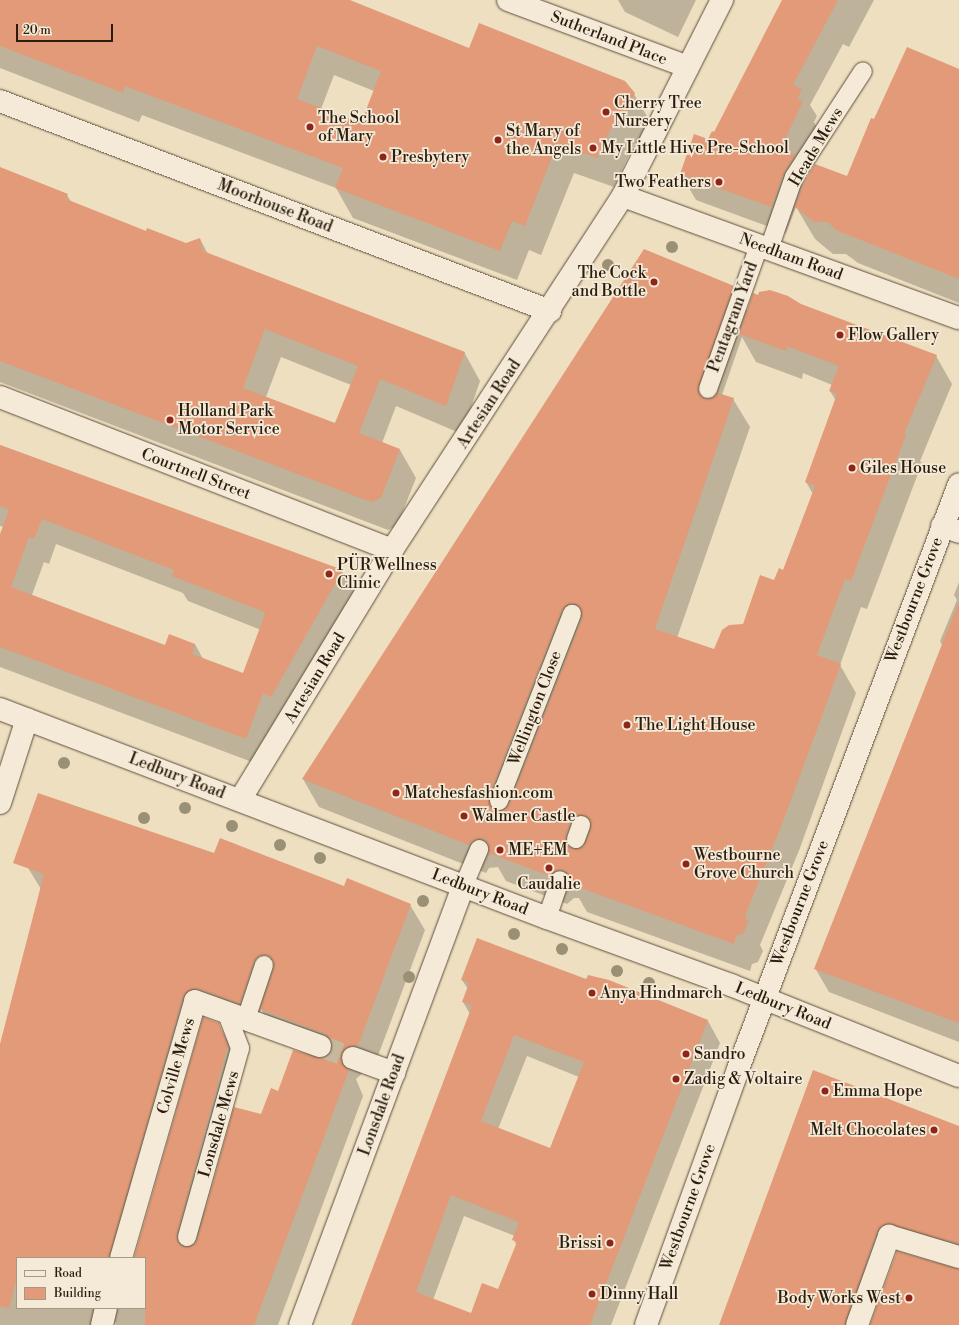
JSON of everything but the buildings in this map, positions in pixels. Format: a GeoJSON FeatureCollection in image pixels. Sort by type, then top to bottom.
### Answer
{"type":"FeatureCollection","features":[{"type":"Feature","properties":{"kind":"street","name":"Sutherland Place"},"geometry":{"type":"LineString","coordinates":[[508,0],[688,67]]}},
{"type":"Feature","properties":{"kind":"street","name":"Artesian Road"},"geometry":{"type":"LineString","coordinates":[[240,800],[392,550],[550,311],[623,196],[722,0]]}},
{"type":"Feature","properties":{"kind":"street","name":"Moorhouse Road"},"geometry":{"type":"LineString","coordinates":[[0,101],[550,311]]}},
{"type":"Feature","properties":{"kind":"street","name":"Needham Road"},"geometry":{"type":"LineString","coordinates":[[623,196],[959,318]]}},
{"type":"Feature","properties":{"kind":"street","name":"Courtnell Street"},"geometry":{"type":"LineString","coordinates":[[0,397],[392,550]]}},
{"type":"Feature","properties":{"kind":"street","name":"Westbourne Grove"},"geometry":{"type":"LineString","coordinates":[[646,1325],[764,1000],[951,529],[959,484]]}},
{"type":"Feature","properties":{"kind":"street","name":"Ledbury Road"},"geometry":{"type":"LineString","coordinates":[[0,709],[464,885],[547,918],[732,985],[764,1000],[959,1076]]}},
{"type":"Feature","properties":{"kind":"street"},"geometry":{"type":"LineString","coordinates":[[0,803],[27,719]]}},
{"type":"Feature","properties":{"kind":"street","name":"Lonsdale Road"},"geometry":{"type":"LineString","coordinates":[[300,1325],[464,885]]}},
{"type":"Feature","properties":{"kind":"street","name":"Colville Mews"},"geometry":{"type":"LineString","coordinates":[[121,1257],[195,1001],[320,1046]]}},
{"type":"Feature","properties":{"kind":"street"},"geometry":{"type":"LineString","coordinates":[[353,1058],[394,1073]]}},
{"type":"Feature","properties":{"kind":"street"},"geometry":{"type":"LineString","coordinates":[[857,1325],[889,1236],[959,1257]]}},
{"type":"Feature","properties":{"kind":"street"},"geometry":{"type":"LineString","coordinates":[[102,1325],[106,1309]]}},
{"type":"Feature","properties":{"kind":"lane","name":"Heads Mews"},"geometry":{"type":"LineString","coordinates":[[764,248],[794,177],[863,71]]}},
{"type":"Feature","properties":{"kind":"lane","name":"Pentagram Yard"},"geometry":{"type":"LineString","coordinates":[[708,389],[764,248]]}},
{"type":"Feature","properties":{"kind":"lane","name":"Wellington Close"},"geometry":{"type":"LineString","coordinates":[[499,802],[572,614]]}},
{"type":"Feature","properties":{"kind":"lane"},"geometry":{"type":"LineString","coordinates":[[464,885],[479,849]]}},
{"type":"Feature","properties":{"kind":"lane"},"geometry":{"type":"LineString","coordinates":[[547,918],[560,880]]}},
{"type":"Feature","properties":{"kind":"lane"},"geometry":{"type":"LineString","coordinates":[[236,1016],[264,965]]}},
{"type":"Feature","properties":{"kind":"lane","name":"Lonsdale Mews"},"geometry":{"type":"LineString","coordinates":[[187,1237],[240,1048],[236,1016]]}},
{"type":"Feature","properties":{"kind":"tunnel"},"geometry":{"type":"LineString","coordinates":[[320,1046],[353,1058]]}},
{"type":"Feature","properties":{"kind":"place","name":"Cherry Tree Nursery"},"geometry":{"type":"Point","coordinates":[606,112]}},
{"type":"Feature","properties":{"kind":"place","name":"The School of Mary"},"geometry":{"type":"Point","coordinates":[310,127]}},
{"type":"Feature","properties":{"kind":"place","name":"St Mary of the Angels"},"geometry":{"type":"Point","coordinates":[498,140]}},
{"type":"Feature","properties":{"kind":"place","name":"My Little Hive Pre-School"},"geometry":{"type":"Point","coordinates":[593,148]}},
{"type":"Feature","properties":{"kind":"place","name":"Presbytery"},"geometry":{"type":"Point","coordinates":[383,157]}},
{"type":"Feature","properties":{"kind":"place","name":"Two Feathers"},"geometry":{"type":"Point","coordinates":[719,182]}},
{"type":"Feature","properties":{"kind":"place","name":"The Cock and Bottle"},"geometry":{"type":"Point","coordinates":[654,282]}},
{"type":"Feature","properties":{"kind":"place","name":"Flow Gallery"},"geometry":{"type":"Point","coordinates":[840,335]}},
{"type":"Feature","properties":{"kind":"place","name":"Holland Park Motor Service"},"geometry":{"type":"Point","coordinates":[170,420]}},
{"type":"Feature","properties":{"kind":"place","name":"Giles House"},"geometry":{"type":"Point","coordinates":[852,468]}},
{"type":"Feature","properties":{"kind":"place","name":"PÜR Wellness Clinic"},"geometry":{"type":"Point","coordinates":[329,574]}},
{"type":"Feature","properties":{"kind":"place","name":"The Light House"},"geometry":{"type":"Point","coordinates":[627,725]}},
{"type":"Feature","properties":{"kind":"place","name":"Matchesfashion.com"},"geometry":{"type":"Point","coordinates":[396,793]}},
{"type":"Feature","properties":{"kind":"place","name":"Walmer Castle"},"geometry":{"type":"Point","coordinates":[464,816]}},
{"type":"Feature","properties":{"kind":"place","name":"ME+EM"},"geometry":{"type":"Point","coordinates":[500,850]}},
{"type":"Feature","properties":{"kind":"place","name":"Westbourne Grove Church"},"geometry":{"type":"Point","coordinates":[686,864]}},
{"type":"Feature","properties":{"kind":"place","name":"Caudalie"},"geometry":{"type":"Point","coordinates":[549,868]}},
{"type":"Feature","properties":{"kind":"place","name":"Anya Hindmarch"},"geometry":{"type":"Point","coordinates":[592,993]}},
{"type":"Feature","properties":{"kind":"place","name":"Sandro"},"geometry":{"type":"Point","coordinates":[686,1054]}},
{"type":"Feature","properties":{"kind":"place","name":"Zadig & Voltaire"},"geometry":{"type":"Point","coordinates":[676,1079]}},
{"type":"Feature","properties":{"kind":"place","name":"Emma Hope"},"geometry":{"type":"Point","coordinates":[825,1091]}},
{"type":"Feature","properties":{"kind":"place","name":"Melt Chocolates"},"geometry":{"type":"Point","coordinates":[934,1130]}},
{"type":"Feature","properties":{"kind":"place","name":"Brissi"},"geometry":{"type":"Point","coordinates":[610,1243]}},
{"type":"Feature","properties":{"kind":"place","name":"Dinny Hall"},"geometry":{"type":"Point","coordinates":[592,1294]}},
{"type":"Feature","properties":{"kind":"place","name":"Body Works West"},"geometry":{"type":"Point","coordinates":[909,1298]}}]}
